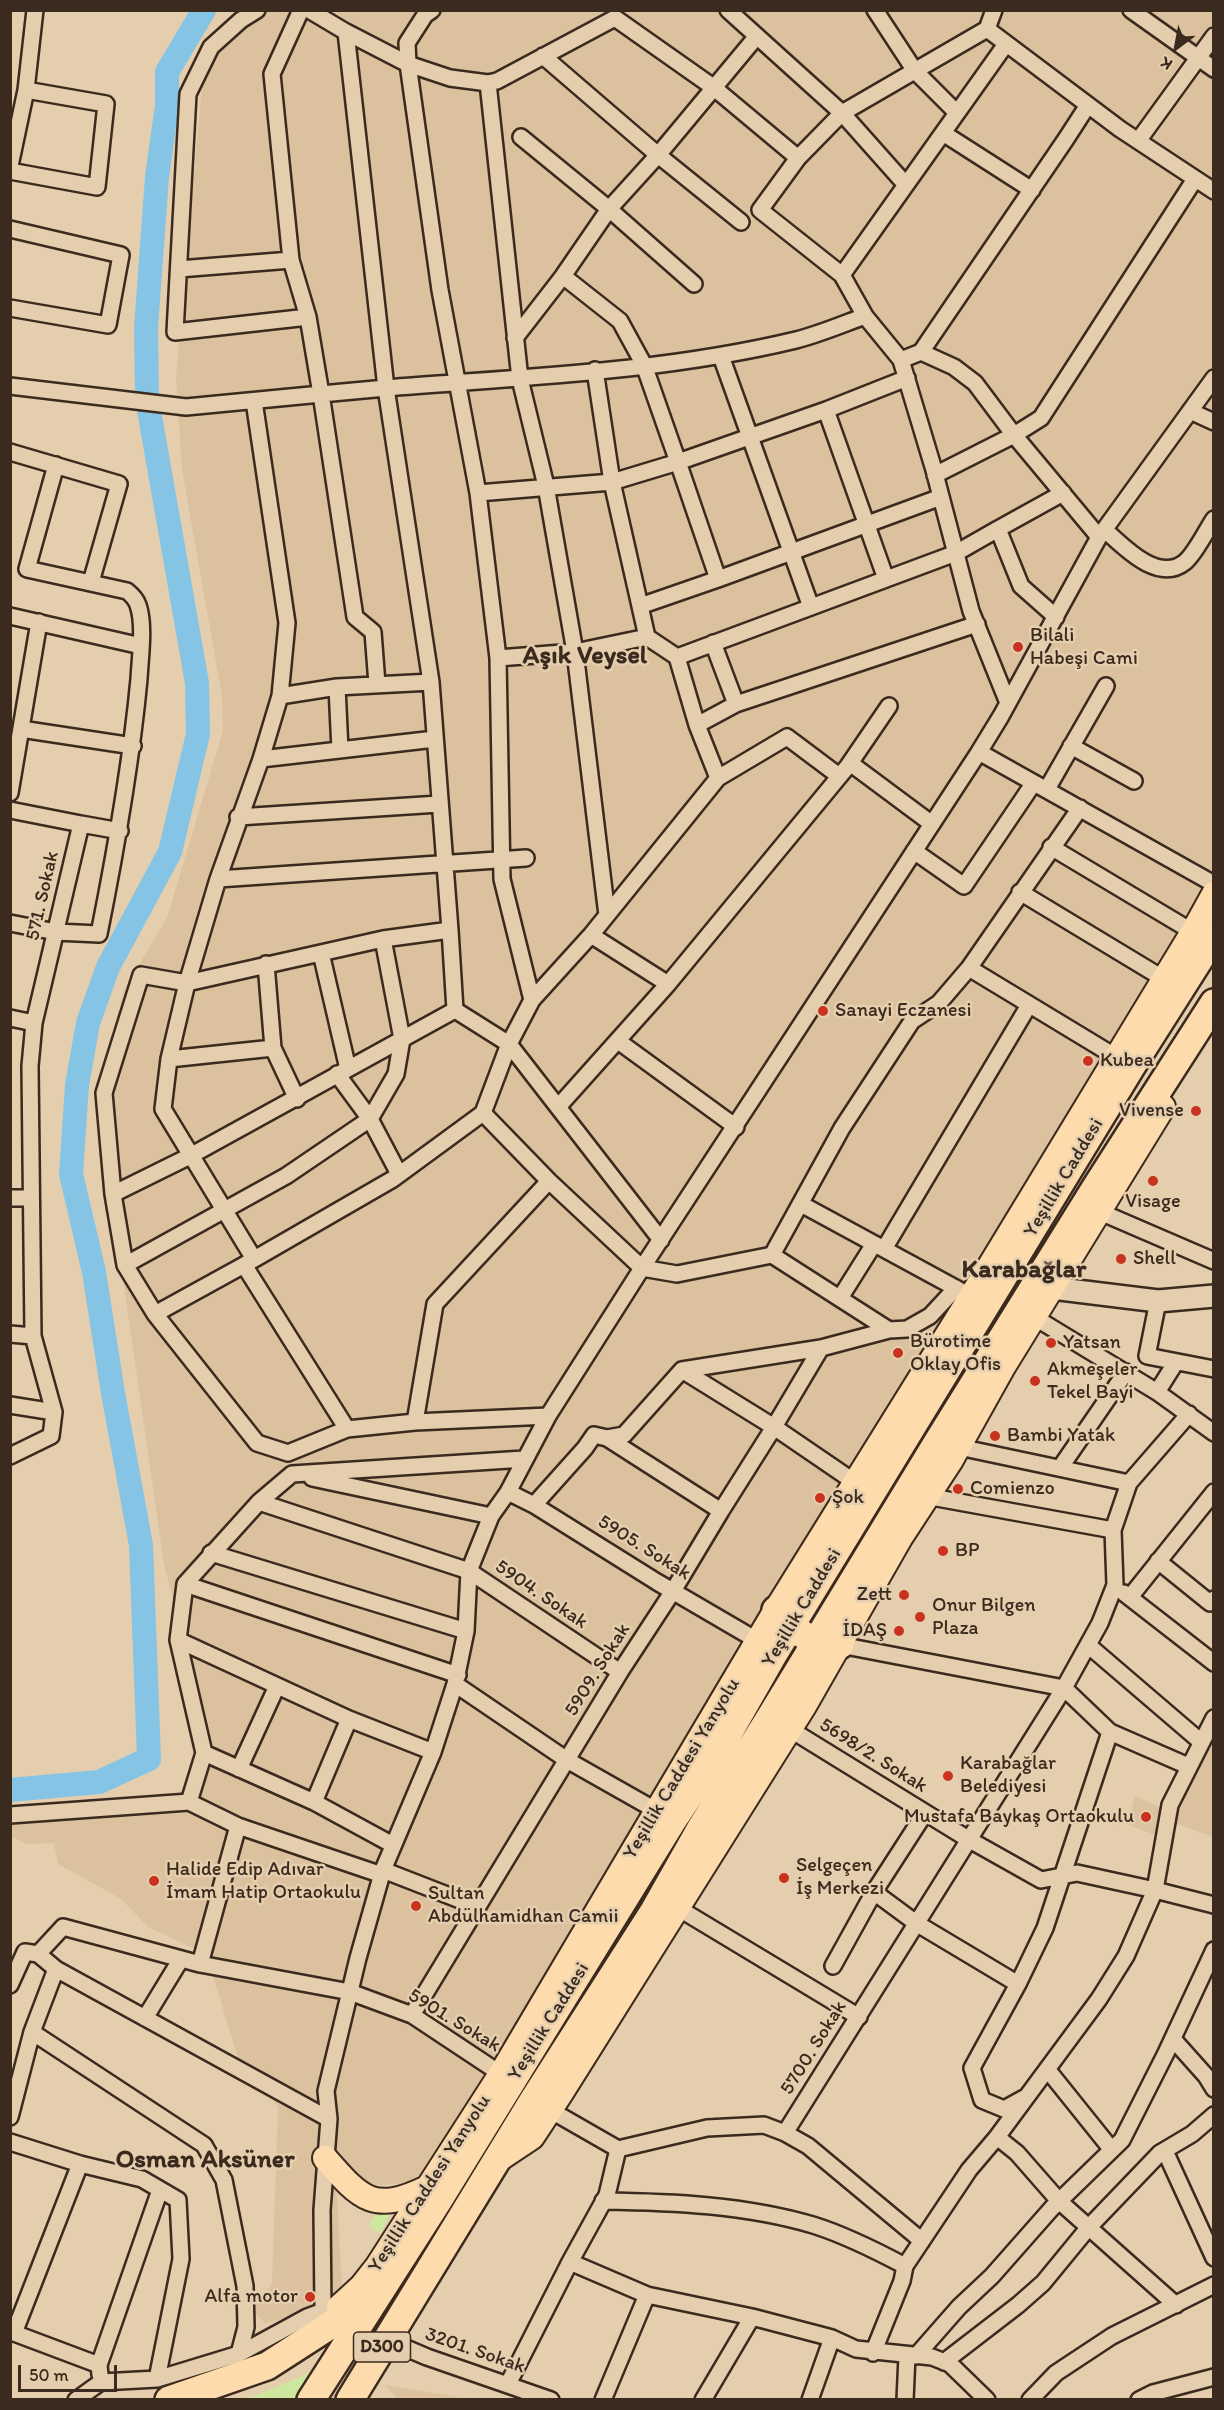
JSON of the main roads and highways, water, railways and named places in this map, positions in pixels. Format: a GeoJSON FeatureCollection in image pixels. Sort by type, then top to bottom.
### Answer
{"type":"FeatureCollection","features":[{"type":"Feature","properties":{"kind":"highway","name":"Yeşillik Caddesi"},"geometry":{"type":"LineString","coordinates":[[311,2400],[673,1820],[713,1760],[737,1697],[783,1619],[1131,1067],[1203,934]]}},
{"type":"Feature","properties":{"kind":"highway","name":"Yeşillik Caddesi"},"geometry":{"type":"LineString","coordinates":[[350,2400],[654,1911],[701,1828],[780,1722],[1096,1186],[1214,1003]]}},
{"type":"Feature","properties":{"kind":"highway"},"geometry":{"type":"LineString","coordinates":[[783,1619],[828,1643]]}},
{"type":"Feature","properties":{"kind":"highway"},"geometry":{"type":"LineString","coordinates":[[737,1697],[780,1722]]}},
{"type":"Feature","properties":{"kind":"highway"},"geometry":{"type":"LineString","coordinates":[[163,2389],[216,2384],[267,2366],[343,2317],[389,2278]]}},
{"type":"Feature","properties":{"kind":"highway"},"geometry":{"type":"LineString","coordinates":[[216,2384],[256,2363],[322,2317]]}},
{"type":"Feature","properties":{"kind":"main road","name":"Yeşillik Caddesi Yanyolu"},"geometry":{"type":"LineString","coordinates":[[322,2317],[348,2300],[369,2277],[501,2074],[657,1811],[737,1697],[758,1641],[783,1619],[856,1483],[964,1292],[1164,979],[1203,934],[1214,894]]}},
{"type":"Feature","properties":{"kind":"main road"},"geometry":{"type":"LineString","coordinates":[[828,1643],[900,1538],[958,1447],[991,1386],[1214,1028]]}},
{"type":"Feature","properties":{"kind":"main road"},"geometry":{"type":"LineString","coordinates":[[1052,1288],[1158,1302],[1214,1296]]}},
{"type":"Feature","properties":{"kind":"main road"},"geometry":{"type":"LineString","coordinates":[[496,2162],[532,2137],[550,2110],[678,1908],[780,1722]]}},
{"type":"Feature","properties":{"kind":"main road"},"geometry":{"type":"LineString","coordinates":[[325,2158],[350,2186],[376,2202],[403,2200],[427,2188]]}},
{"type":"Feature","properties":{"kind":"waterway"},"geometry":{"type":"LineString","coordinates":[[10,1790],[99,1782],[149,1759],[141,1545],[113,1393],[94,1272],[71,1174],[77,1085],[88,1023],[108,967],[170,852],[198,734],[197,683],[147,399],[146,328],[157,177],[167,105],[167,72],[204,10]]}},
{"type":"Feature","properties":{"kind":"place","name":"Bilali Habeşi Cami"},"geometry":{"type":"Point","coordinates":[1018,647]}},
{"type":"Feature","properties":{"kind":"place","name":"Sanayi Eczanesi"},"geometry":{"type":"Point","coordinates":[823,1011]}},
{"type":"Feature","properties":{"kind":"place","name":"Kubea"},"geometry":{"type":"Point","coordinates":[1088,1061]}},
{"type":"Feature","properties":{"kind":"place","name":"Vivense"},"geometry":{"type":"Point","coordinates":[1196,1111]}},
{"type":"Feature","properties":{"kind":"place","name":"Visage"},"geometry":{"type":"Point","coordinates":[1153,1181]}},
{"type":"Feature","properties":{"kind":"place","name":"Shell"},"geometry":{"type":"Point","coordinates":[1121,1259]}},
{"type":"Feature","properties":{"kind":"place","name":"Yatsan"},"geometry":{"type":"Point","coordinates":[1051,1343]}},
{"type":"Feature","properties":{"kind":"place","name":"Bürotime Oklay Ofis"},"geometry":{"type":"Point","coordinates":[898,1353]}},
{"type":"Feature","properties":{"kind":"place","name":"Akmeşeler Tekel Bayi"},"geometry":{"type":"Point","coordinates":[1035,1381]}},
{"type":"Feature","properties":{"kind":"place","name":"Bambi Yatak"},"geometry":{"type":"Point","coordinates":[995,1436]}},
{"type":"Feature","properties":{"kind":"place","name":"Comienzo"},"geometry":{"type":"Point","coordinates":[958,1489]}},
{"type":"Feature","properties":{"kind":"place","name":"Şok"},"geometry":{"type":"Point","coordinates":[820,1498]}},
{"type":"Feature","properties":{"kind":"place","name":"BP"},"geometry":{"type":"Point","coordinates":[943,1551]}},
{"type":"Feature","properties":{"kind":"place","name":"Zett"},"geometry":{"type":"Point","coordinates":[904,1595]}},
{"type":"Feature","properties":{"kind":"place","name":"Onur Bilgen Plaza"},"geometry":{"type":"Point","coordinates":[920,1617]}},
{"type":"Feature","properties":{"kind":"place","name":"İDAŞ"},"geometry":{"type":"Point","coordinates":[899,1631]}},
{"type":"Feature","properties":{"kind":"place","name":"Karabağlar Belediyesi"},"geometry":{"type":"Point","coordinates":[948,1776]}},
{"type":"Feature","properties":{"kind":"place","name":"Mustafa Baykaş Ortaokulu"},"geometry":{"type":"Point","coordinates":[1146,1817]}},
{"type":"Feature","properties":{"kind":"place","name":"Selgeçen İş Merkezi"},"geometry":{"type":"Point","coordinates":[784,1878]}},
{"type":"Feature","properties":{"kind":"place","name":"Halide Edip Adıvar İmam Hatip Ortaokulu"},"geometry":{"type":"Point","coordinates":[154,1881]}},
{"type":"Feature","properties":{"kind":"place","name":"Sultan Abdülhamidhan Camii"},"geometry":{"type":"Point","coordinates":[416,1906]}},
{"type":"Feature","properties":{"kind":"place","name":"Alfa motor"},"geometry":{"type":"Point","coordinates":[310,2297]}},
{"type":"Feature","properties":{"kind":"district","name":"Aşık Veysel"},"geometry":{"type":"Point","coordinates":[585,656]}},
{"type":"Feature","properties":{"kind":"district","name":"Karabağlar"},"geometry":{"type":"Point","coordinates":[1024,1270]}},
{"type":"Feature","properties":{"kind":"district","name":"Osman Aksüner"},"geometry":{"type":"Point","coordinates":[205,2160]}}]}
